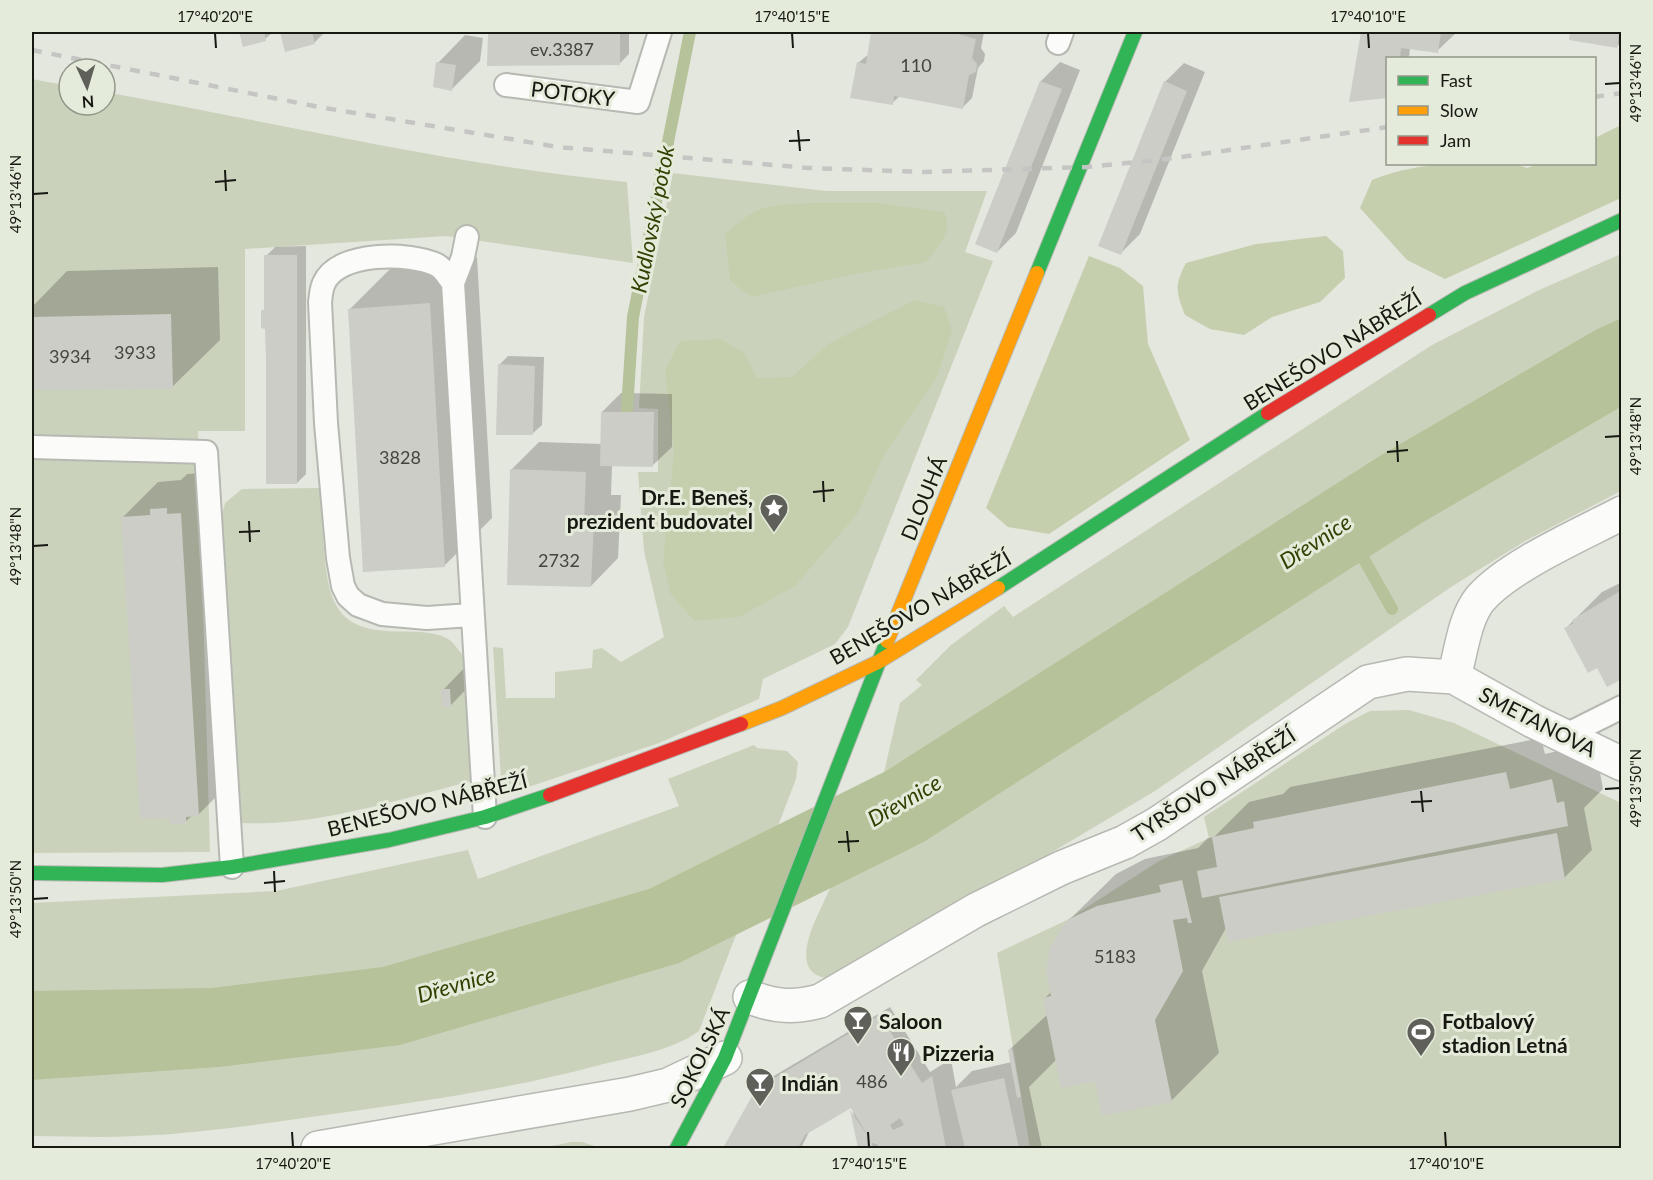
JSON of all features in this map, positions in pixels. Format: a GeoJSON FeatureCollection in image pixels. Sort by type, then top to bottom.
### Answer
{"type":"FeatureCollection","features":[{"type":"Feature","properties":{"kind":"street","name":"DLOUHÁ"},"geometry":{"type":"LineString","coordinates":[[753,990],[878,662],[1135,32]]}},
{"type":"Feature","properties":{"kind":"street","name":"BENEŠOVO NÁBŘEŽÍ"},"geometry":{"type":"LineString","coordinates":[[32,873],[162,875],[232,867],[389,840],[485,817],[569,789],[782,708],[878,662],[1041,561],[1316,382],[1465,293],[1622,220]]}},
{"type":"Feature","properties":{"kind":"street"},"geometry":{"type":"LineString","coordinates":[[1454,677],[1471,617],[1480,599],[1538,557],[1622,513]]}},
{"type":"Feature","properties":{"kind":"street","name":"TYRŠOVO NÁBŘEŽÍ"},"geometry":{"type":"LineString","coordinates":[[753,990],[778,1007],[802,1006],[820,1001],[976,910],[1061,868],[1125,842],[1157,824],[1368,682],[1407,674],[1454,677]]}},
{"type":"Feature","properties":{"kind":"street","name":"SMETANOVA"},"geometry":{"type":"LineString","coordinates":[[1454,677],[1564,736],[1622,764]]}},
{"type":"Feature","properties":{"kind":"street","name":"SOKOLSKÁ"},"geometry":{"type":"LineString","coordinates":[[677,1149],[726,1058],[753,990]]}},
{"type":"Feature","properties":{"kind":"street"},"geometry":{"type":"LineString","coordinates":[[318,1149],[630,1094],[668,1085],[726,1058]]}},
{"type":"Feature","properties":{"kind":"lane","name":"POTOKY"},"geometry":{"type":"LineString","coordinates":[[506,85],[638,102],[660,32]]}},
{"type":"Feature","properties":{"kind":"lane"},"geometry":{"type":"LineString","coordinates":[[467,237],[463,257],[453,283],[471,615],[485,817]]}},
{"type":"Feature","properties":{"kind":"lane"},"geometry":{"type":"LineString","coordinates":[[453,283],[440,266],[408,256],[360,260],[336,270],[324,283],[320,302],[326,423],[338,558],[343,586],[348,596],[370,611],[401,617],[471,615]]}},
{"type":"Feature","properties":{"kind":"lane"},"geometry":{"type":"LineString","coordinates":[[32,447],[206,452],[232,867]]}},
{"type":"Feature","properties":{"kind":"lane"},"geometry":{"type":"LineString","coordinates":[[1564,736],[1622,707]]}},
{"type":"Feature","properties":{"kind":"shaded area"},"geometry":{"type":"Polygon","coordinates":[[[32,79],[57,84],[57,117],[117,117],[117,94],[430,154],[561,175],[627,182],[633,263],[446,236],[245,249],[245,431],[198,431],[210,852],[32,853],[32,79]]]}},
{"type":"Feature","properties":{"kind":"shaded area"},"geometry":{"type":"Polygon","coordinates":[[[1621,125],[1621,198],[1445,279],[1407,260],[1360,208],[1372,180],[1408,169],[1434,165],[1519,165],[1527,168],[1534,165],[1596,165],[1596,138],[1621,125]]]}},
{"type":"Feature","properties":{"kind":"shaded area"},"geometry":{"type":"Polygon","coordinates":[[[673,173],[826,191],[987,191],[965,252],[993,261],[848,627],[835,644],[763,679],[759,699],[659,743],[502,796],[493,647],[503,648],[506,698],[555,698],[555,672],[592,668],[593,650],[602,648],[621,662],[664,637],[644,551],[638,472],[658,472],[658,409],[639,408],[644,317],[673,173]]]}},
{"type":"Feature","properties":{"kind":"shaded area"},"geometry":{"type":"Polygon","coordinates":[[[878,203],[944,212],[947,219],[946,233],[940,245],[926,262],[860,273],[752,297],[730,281],[725,234],[756,211],[785,204],[878,203]]]}},
{"type":"Feature","properties":{"kind":"shaded area"},"geometry":{"type":"Polygon","coordinates":[[[1326,236],[1343,251],[1345,278],[1320,302],[1272,317],[1244,335],[1210,329],[1185,315],[1178,283],[1186,263],[1256,244],[1326,236]]]}},
{"type":"Feature","properties":{"kind":"shaded area"},"geometry":{"type":"Polygon","coordinates":[[[1621,254],[1621,318],[1595,330],[1381,455],[884,772],[900,703],[922,685],[916,680],[951,645],[1004,606],[1013,617],[1432,345],[1537,291],[1621,254]]]}},
{"type":"Feature","properties":{"kind":"shaded area"},"geometry":{"type":"Polygon","coordinates":[[[1089,256],[1120,268],[1143,286],[1148,344],[1190,440],[1049,534],[1008,527],[986,508],[1089,256]]]}},
{"type":"Feature","properties":{"kind":"shaded area"},"geometry":{"type":"Polygon","coordinates":[[[915,300],[944,307],[952,331],[937,377],[883,457],[858,513],[795,586],[739,617],[695,621],[671,595],[663,562],[674,452],[665,370],[680,341],[720,339],[744,352],[757,378],[792,377],[828,344],[915,300]]]}},
{"type":"Feature","properties":{"kind":"shaded area"},"geometry":{"type":"Polygon","coordinates":[[[1621,407],[1621,491],[1527,540],[1451,587],[1155,791],[838,979],[820,976],[810,969],[806,958],[807,944],[831,886],[924,842],[1422,523],[1621,407]]]}},
{"type":"Feature","properties":{"kind":"shaded area"},"geometry":{"type":"Polygon","coordinates":[[[321,488],[327,577],[334,601],[344,616],[357,625],[373,629],[439,635],[451,641],[463,655],[472,781],[328,816],[298,821],[242,823],[222,515],[225,503],[242,489],[321,488]]]}},
{"type":"Feature","properties":{"kind":"shaded area"},"geometry":{"type":"Polygon","coordinates":[[[1409,710],[1454,723],[1621,803],[1621,1148],[1030,1148],[997,953],[1067,920],[1159,861],[1209,838],[1204,817],[1345,724],[1370,711],[1409,710]]]}},
{"type":"Feature","properties":{"kind":"shaded area"},"geometry":{"type":"Polygon","coordinates":[[[754,745],[757,748],[787,751],[798,762],[796,779],[699,1031],[688,1038],[649,1053],[537,1080],[391,1106],[192,1132],[123,1137],[32,1136],[32,903],[276,891],[468,850],[478,879],[679,806],[668,779],[754,745]]]}},
{"type":"Feature","properties":{"kind":"shaded area"},"geometry":{"type":"Polygon","coordinates":[[[582,1142],[601,1148],[542,1148],[582,1142]]]}},
{"type":"Feature","properties":{"kind":"water","name":"Dřevnice"},"geometry":{"type":"Polygon","coordinates":[[[1621,318],[1621,407],[1422,523],[924,842],[679,963],[400,1045],[219,1067],[32,1080],[32,991],[212,988],[383,967],[649,889],[884,772],[1381,455],[1595,330],[1621,318]]]}},
{"type":"Feature","properties":{"kind":"building"},"geometry":{"type":"Polygon","coordinates":[[[239,32],[264,32],[266,41],[243,47],[239,32]]]}},
{"type":"Feature","properties":{"kind":"building"},"geometry":{"type":"Polygon","coordinates":[[[280,32],[312,32],[315,44],[285,52],[280,32]]]}},
{"type":"Feature","properties":{"kind":"building"},"geometry":{"type":"Polygon","coordinates":[[[871,32],[951,32],[976,39],[972,58],[977,64],[976,72],[969,75],[963,109],[894,96],[893,105],[850,98],[857,62],[866,64],[871,32]]]}},
{"type":"Feature","properties":{"kind":"building"},"geometry":{"type":"Polygon","coordinates":[[[1361,32],[1441,32],[1438,53],[1401,48],[1400,57],[1386,57],[1386,98],[1349,102],[1361,32]]]}},
{"type":"Feature","properties":{"kind":"building"},"geometry":{"type":"Polygon","coordinates":[[[1570,32],[1619,32],[1617,48],[1569,40],[1570,32]]]}},
{"type":"Feature","properties":{"kind":"building"},"geometry":{"type":"Polygon","coordinates":[[[620,33],[620,65],[487,66],[488,34],[620,33]]]}},
{"type":"Feature","properties":{"kind":"building"},"geometry":{"type":"Polygon","coordinates":[[[436,62],[456,65],[452,91],[433,87],[436,62]]]}},
{"type":"Feature","properties":{"kind":"building"},"geometry":{"type":"Polygon","coordinates":[[[1040,81],[1062,89],[997,253],[975,244],[1040,81]]]}},
{"type":"Feature","properties":{"kind":"building"},"geometry":{"type":"Polygon","coordinates":[[[1164,81],[1187,91],[1121,255],[1098,246],[1164,81]]]}},
{"type":"Feature","properties":{"kind":"building"},"geometry":{"type":"Polygon","coordinates":[[[264,255],[297,255],[297,484],[266,484],[266,360],[265,329],[261,328],[261,310],[264,310],[264,255]]]}},
{"type":"Feature","properties":{"kind":"building"},"geometry":{"type":"Polygon","coordinates":[[[430,303],[445,567],[363,572],[348,309],[430,303]]]}},
{"type":"Feature","properties":{"kind":"building"},"geometry":{"type":"Polygon","coordinates":[[[171,314],[173,389],[32,390],[32,317],[171,314]]]}},
{"type":"Feature","properties":{"kind":"building"},"geometry":{"type":"Polygon","coordinates":[[[498,364],[535,366],[533,435],[496,435],[498,364]]]}},
{"type":"Feature","properties":{"kind":"building"},"geometry":{"type":"Polygon","coordinates":[[[601,412],[654,412],[653,467],[600,466],[601,412]]]}},
{"type":"Feature","properties":{"kind":"building"},"geometry":{"type":"Polygon","coordinates":[[[510,469],[586,472],[584,522],[594,522],[591,587],[507,585],[510,469]]]}},
{"type":"Feature","properties":{"kind":"building"},"geometry":{"type":"Polygon","coordinates":[[[167,508],[167,514],[181,513],[199,816],[186,817],[186,823],[170,825],[169,818],[140,819],[121,517],[150,515],[150,509],[167,508]]]}},
{"type":"Feature","properties":{"kind":"building"},"geometry":{"type":"Polygon","coordinates":[[[1622,590],[1622,679],[1607,687],[1597,668],[1588,673],[1564,628],[1574,623],[1572,620],[1622,590]]]}},
{"type":"Feature","properties":{"kind":"building"},"geometry":{"type":"Polygon","coordinates":[[[441,689],[450,689],[451,706],[442,707],[441,689]]]}},
{"type":"Feature","properties":{"kind":"building"},"geometry":{"type":"Polygon","coordinates":[[[1506,772],[1510,789],[1552,779],[1557,803],[1564,801],[1568,826],[1202,898],[1197,871],[1217,867],[1212,837],[1254,828],[1253,822],[1506,772]]]}},
{"type":"Feature","properties":{"kind":"building"},"geometry":{"type":"Polygon","coordinates":[[[1557,833],[1565,879],[1228,942],[1219,897],[1557,833]]]}},
{"type":"Feature","properties":{"kind":"building"},"geometry":{"type":"Polygon","coordinates":[[[1182,880],[1192,923],[1188,923],[1187,918],[1173,920],[1183,971],[1155,1020],[1172,1102],[1102,1116],[1095,1081],[1061,1088],[1043,998],[1051,996],[1046,973],[1050,947],[1067,920],[1097,906],[1161,892],[1159,885],[1182,880]]]}},
{"type":"Feature","properties":{"kind":"building"},"geometry":{"type":"Polygon","coordinates":[[[880,1015],[922,1083],[932,1076],[946,1148],[880,1148],[879,1145],[872,1143],[873,1148],[858,1148],[850,1110],[869,1137],[851,1108],[805,1135],[798,1148],[723,1148],[756,1089],[880,1015]],[[900,1118],[890,1125],[893,1130],[904,1125],[900,1118]]]}},
{"type":"Feature","properties":{"kind":"building"},"geometry":{"type":"Polygon","coordinates":[[[1012,1049],[1021,1097],[1017,1098],[1008,1050],[1012,1049]]]}},
{"type":"Feature","properties":{"kind":"building"},"geometry":{"type":"Polygon","coordinates":[[[1004,1078],[1019,1148],[965,1148],[951,1090],[1004,1078]]]}},
{"type":"Feature","properties":{"kind":"waterway","name":"Kudlovský potok"},"geometry":{"type":"LineString","coordinates":[[627,409],[633,317],[690,32]]}},
{"type":"Feature","properties":{"kind":"waterway"},"geometry":{"type":"LineString","coordinates":[[1357,547],[1392,609]]}},
{"type":"Feature","properties":{"kind":"railway"},"geometry":{"type":"LineString","coordinates":[[32,50],[319,107],[558,147],[809,168],[923,172],[1087,167],[1167,159],[1386,127]]}},
{"type":"Feature","properties":{"kind":"railway"},"geometry":{"type":"LineString","coordinates":[[1596,97],[1622,93]]}},
{"type":"Feature","properties":{"kind":"traffic: fast"},"geometry":{"type":"LineString","coordinates":[[1037,273],[1135,32]]}},
{"type":"Feature","properties":{"kind":"traffic: fast"},"geometry":{"type":"LineString","coordinates":[[1429,315],[1465,293],[1622,220]]}},
{"type":"Feature","properties":{"kind":"traffic: fast"},"geometry":{"type":"LineString","coordinates":[[998,588],[1268,413]]}},
{"type":"Feature","properties":{"kind":"traffic: fast"},"geometry":{"type":"LineString","coordinates":[[677,1148],[725,1058],[887,641]]}},
{"type":"Feature","properties":{"kind":"traffic: fast"},"geometry":{"type":"LineString","coordinates":[[32,873],[162,875],[232,867],[389,840],[485,817],[550,795]]}},
{"type":"Feature","properties":{"kind":"traffic: slow"},"geometry":{"type":"LineString","coordinates":[[887,641],[1037,273]]}},
{"type":"Feature","properties":{"kind":"traffic: slow"},"geometry":{"type":"LineString","coordinates":[[741,724],[782,708],[878,662],[998,588]]}},
{"type":"Feature","properties":{"kind":"traffic: jam"},"geometry":{"type":"LineString","coordinates":[[1268,413],[1429,315]]}},
{"type":"Feature","properties":{"kind":"traffic: jam"},"geometry":{"type":"LineString","coordinates":[[550,795],[741,724]]}},
{"type":"Feature","properties":{"kind":"place","name":"Dr.E. Beneš, prezident budovatel"},"geometry":{"type":"Point","coordinates":[774,534]}},
{"type":"Feature","properties":{"kind":"place","name":"Saloon"},"geometry":{"type":"Point","coordinates":[858,1046]}},
{"type":"Feature","properties":{"kind":"place","name":"Fotbalový stadion Letná"},"geometry":{"type":"Point","coordinates":[1421,1058]}},
{"type":"Feature","properties":{"kind":"place","name":"Pizzeria"},"geometry":{"type":"Point","coordinates":[901,1078]}},
{"type":"Feature","properties":{"kind":"place","name":"Indián"},"geometry":{"type":"Point","coordinates":[760,1108]}}]}
